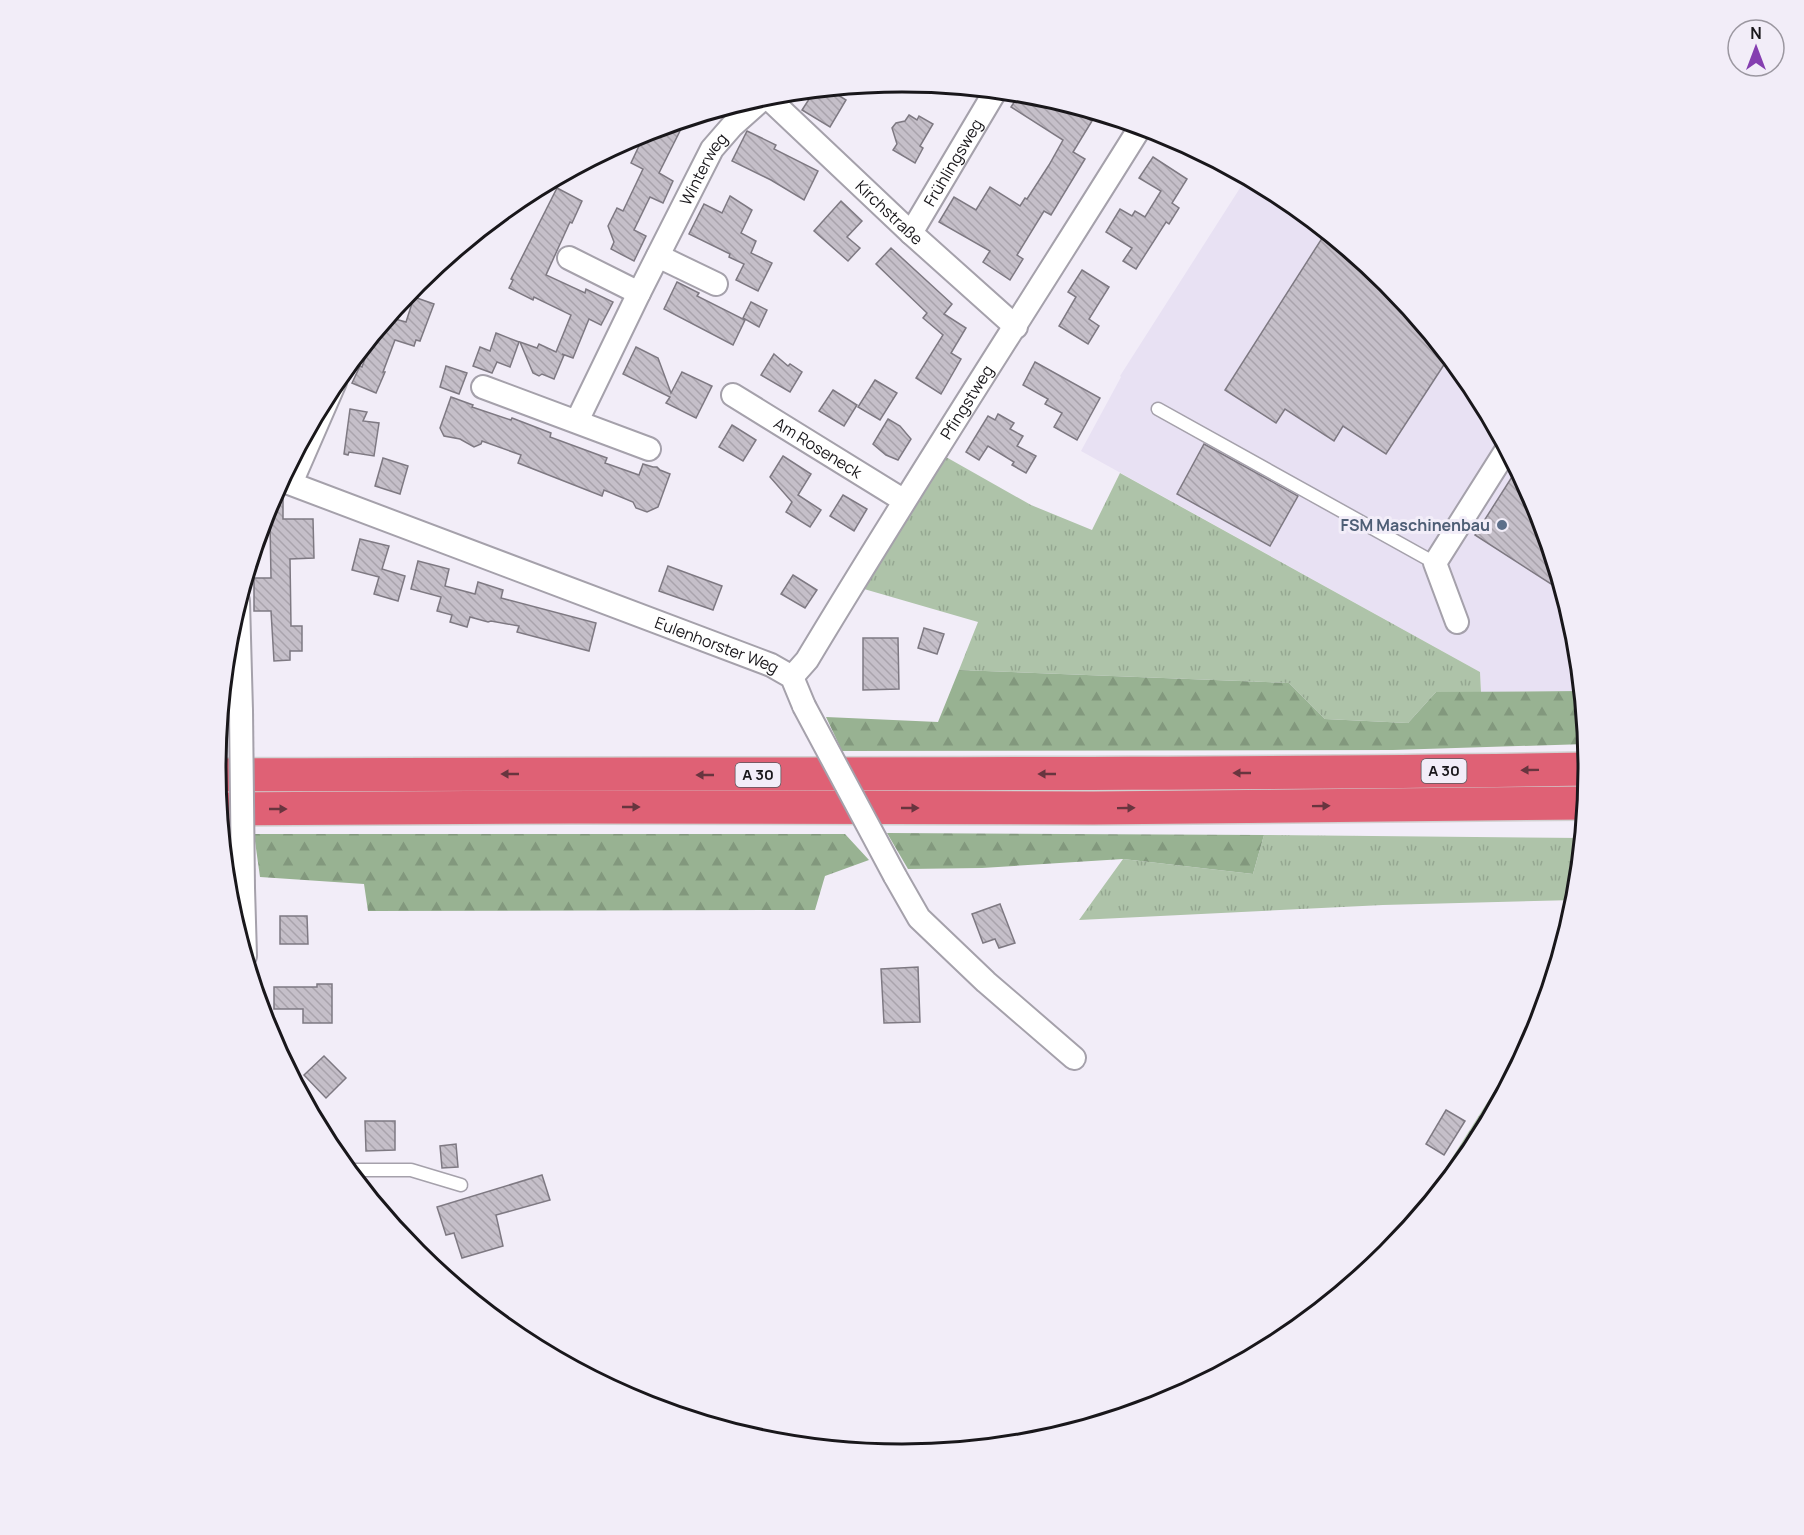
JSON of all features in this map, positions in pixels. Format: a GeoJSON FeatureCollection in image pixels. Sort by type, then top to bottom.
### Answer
{"type":"FeatureCollection","features":[{"type":"Feature","properties":{"kind":"highway","name":"A 30"},"geometry":{"type":"LineString","coordinates":[[226,775],[978,775],[1578,769]]}},
{"type":"Feature","properties":{"kind":"highway","name":"A 30"},"geometry":{"type":"LineString","coordinates":[[227,809],[1093,808],[1577,803]]}},
{"type":"Feature","properties":{"kind":"street","name":"Frühlingsweg"},"geometry":{"type":"LineString","coordinates":[[911,233],[992,97]]}},
{"type":"Feature","properties":{"kind":"street","name":"Kirchstraße"},"geometry":{"type":"LineString","coordinates":[[775,103],[911,233],[1016,327]]}},
{"type":"Feature","properties":{"kind":"street","name":"Winterweg"},"geometry":{"type":"LineString","coordinates":[[577,422],[712,149],[751,109]]}},
{"type":"Feature","properties":{"kind":"street","name":"Pfingstweg"},"geometry":{"type":"LineString","coordinates":[[792,677],[807,660],[903,500],[1016,327],[1136,134]]}},
{"type":"Feature","properties":{"kind":"street"},"geometry":{"type":"LineString","coordinates":[[658,256],[716,284]]}},
{"type":"Feature","properties":{"kind":"street"},"geometry":{"type":"LineString","coordinates":[[569,258],[639,293]]}},
{"type":"Feature","properties":{"kind":"street"},"geometry":{"type":"LineString","coordinates":[[483,387],[649,449]]}},
{"type":"Feature","properties":{"kind":"street","name":"Am Roseneck"},"geometry":{"type":"LineString","coordinates":[[733,395],[903,500]]}},
{"type":"Feature","properties":{"kind":"street"},"geometry":{"type":"LineString","coordinates":[[1457,622],[1435,563],[1502,457]]}},
{"type":"Feature","properties":{"kind":"street","name":"Eulenhorster Weg"},"geometry":{"type":"LineString","coordinates":[[289,483],[771,665],[792,677],[804,706],[919,918],[986,982],[1074,1058]]}},
{"type":"Feature","properties":{"kind":"street"},"geometry":{"type":"LineString","coordinates":[[239,636],[244,920]]}},
{"type":"Feature","properties":{"kind":"lane"},"geometry":{"type":"LineString","coordinates":[[1158,409],[1435,563]]}},
{"type":"Feature","properties":{"kind":"lane"},"geometry":{"type":"LineString","coordinates":[[360,1170],[411,1170],[461,1185]]}},
{"type":"Feature","properties":{"kind":"shaded area"},"geometry":{"type":"Polygon","coordinates":[[[1243,184],[1278,205],[1348,259],[1380,289],[1438,356],[1464,392],[1508,469],[1527,509],[1542,550],[1565,636],[1573,691],[1481,692],[1480,672],[1081,451],[1120,376],[1243,184]]]}},
{"type":"Feature","properties":{"kind":"green space"},"geometry":{"type":"Polygon","coordinates":[[[946,457],[1031,505],[1092,530],[1120,473],[1480,672],[1481,692],[1436,692],[1408,723],[1325,719],[1289,683],[959,670],[978,622],[864,589],[946,457]]]}},
{"type":"Feature","properties":{"kind":"green space"},"geometry":{"type":"Polygon","coordinates":[[[959,670],[1289,683],[1325,719],[1408,723],[1436,692],[1573,691],[1577,744],[1393,750],[842,751],[826,717],[938,722],[959,670]]]}},
{"type":"Feature","properties":{"kind":"green space"},"geometry":{"type":"Polygon","coordinates":[[[887,833],[1264,835],[1253,874],[1123,859],[982,868],[908,869],[887,833]]]}},
{"type":"Feature","properties":{"kind":"green space"},"geometry":{"type":"Polygon","coordinates":[[[254,834],[845,834],[869,860],[825,876],[815,910],[368,911],[364,884],[260,877],[254,834]]]}},
{"type":"Feature","properties":{"kind":"green space"},"geometry":{"type":"Polygon","coordinates":[[[1264,835],[1574,838],[1565,900],[1383,905],[1079,920],[1123,859],[1253,874],[1264,835]]]}},
{"type":"Feature","properties":{"kind":"green space"},"geometry":{"type":"Polygon","coordinates":[[[1497,1088],[1464,1143],[1444,1171],[1497,1088]]]}},
{"type":"Feature","properties":{"kind":"building"},"geometry":{"type":"Polygon","coordinates":[[[838,95],[846,100],[830,127],[802,110],[810,98],[838,95]]]}},
{"type":"Feature","properties":{"kind":"building"},"geometry":{"type":"Polygon","coordinates":[[[1015,101],[1034,104],[1092,121],[1073,152],[1085,159],[1051,215],[1044,211],[1017,255],[1023,259],[1010,280],[983,262],[990,251],[939,222],[954,197],[976,210],[990,187],[1020,206],[1049,165],[1063,140],[1011,107],[1015,101]]]}},
{"type":"Feature","properties":{"kind":"building"},"geometry":{"type":"Polygon","coordinates":[[[909,115],[917,120],[919,116],[933,124],[920,146],[923,148],[915,163],[893,150],[897,144],[892,128],[896,123],[905,121],[909,115]]]}},
{"type":"Feature","properties":{"kind":"building"},"geometry":{"type":"Polygon","coordinates":[[[681,128],[659,173],[673,181],[663,203],[650,197],[634,230],[646,236],[634,261],[611,249],[614,242],[608,226],[617,208],[623,211],[643,169],[631,163],[640,144],[681,128]]]}},
{"type":"Feature","properties":{"kind":"building"},"geometry":{"type":"Polygon","coordinates":[[[747,131],[776,145],[774,149],[818,171],[804,200],[771,180],[732,161],[747,131]]]}},
{"type":"Feature","properties":{"kind":"building"},"geometry":{"type":"Polygon","coordinates":[[[1153,157],[1187,179],[1172,203],[1179,208],[1169,224],[1166,222],[1136,269],[1123,261],[1132,248],[1106,232],[1120,209],[1132,216],[1135,211],[1145,217],[1161,191],[1139,178],[1153,157]]]}},
{"type":"Feature","properties":{"kind":"building"},"geometry":{"type":"Polygon","coordinates":[[[557,188],[582,201],[546,275],[585,293],[586,289],[613,302],[601,325],[589,319],[573,358],[562,354],[564,355],[554,379],[533,373],[520,342],[537,348],[539,344],[556,352],[571,315],[509,288],[513,280],[511,279],[557,188]]]}},
{"type":"Feature","properties":{"kind":"building"},"geometry":{"type":"Polygon","coordinates":[[[730,196],[752,210],[741,233],[756,241],[751,253],[772,263],[758,291],[736,280],[744,264],[729,257],[730,254],[689,234],[704,204],[722,213],[730,196]]]}},
{"type":"Feature","properties":{"kind":"building"},"geometry":{"type":"Polygon","coordinates":[[[841,201],[862,221],[847,237],[860,248],[848,261],[814,231],[841,201]]]}},
{"type":"Feature","properties":{"kind":"building"},"geometry":{"type":"Polygon","coordinates":[[[1322,238],[1380,289],[1444,364],[1386,454],[1343,426],[1334,441],[1285,409],[1276,423],[1225,390],[1322,238]]]}},
{"type":"Feature","properties":{"kind":"building"},"geometry":{"type":"Polygon","coordinates":[[[891,248],[952,304],[944,314],[966,328],[951,353],[961,359],[941,394],[916,378],[943,335],[923,318],[927,313],[876,264],[891,248]]]}},
{"type":"Feature","properties":{"kind":"building"},"geometry":{"type":"Polygon","coordinates":[[[1082,270],[1109,287],[1089,319],[1099,326],[1088,344],[1059,326],[1076,297],[1068,292],[1082,270]]]}},
{"type":"Feature","properties":{"kind":"building"},"geometry":{"type":"Polygon","coordinates":[[[677,282],[699,293],[697,296],[745,320],[733,345],[664,309],[677,282]]]}},
{"type":"Feature","properties":{"kind":"building"},"geometry":{"type":"Polygon","coordinates":[[[416,298],[434,304],[420,341],[416,340],[414,346],[395,340],[376,393],[352,383],[366,356],[394,322],[396,319],[406,322],[416,298]]]}},
{"type":"Feature","properties":{"kind":"building"},"geometry":{"type":"Polygon","coordinates":[[[751,302],[767,310],[759,327],[743,318],[751,302]]]}},
{"type":"Feature","properties":{"kind":"building"},"geometry":{"type":"Polygon","coordinates":[[[496,333],[519,342],[510,367],[497,362],[492,373],[473,366],[480,347],[490,351],[496,333]]]}},
{"type":"Feature","properties":{"kind":"building"},"geometry":{"type":"Polygon","coordinates":[[[636,347],[658,358],[671,393],[682,372],[712,386],[696,418],[666,403],[670,397],[623,374],[636,347]]]}},
{"type":"Feature","properties":{"kind":"building"},"geometry":{"type":"Polygon","coordinates":[[[774,354],[788,366],[790,364],[802,372],[790,392],[761,375],[774,354]]]}},
{"type":"Feature","properties":{"kind":"building"},"geometry":{"type":"Polygon","coordinates":[[[1035,362],[1100,398],[1077,440],[1054,427],[1062,413],[1045,404],[1048,399],[1023,385],[1035,362]]]}},
{"type":"Feature","properties":{"kind":"building"},"geometry":{"type":"Polygon","coordinates":[[[446,366],[467,373],[459,394],[440,387],[446,366]]]}},
{"type":"Feature","properties":{"kind":"building"},"geometry":{"type":"Polygon","coordinates":[[[875,380],[897,393],[880,420],[858,407],[875,380]]]}},
{"type":"Feature","properties":{"kind":"building"},"geometry":{"type":"Polygon","coordinates":[[[833,390],[857,405],[844,426],[819,411],[833,390]]]}},
{"type":"Feature","properties":{"kind":"building"},"geometry":{"type":"Polygon","coordinates":[[[451,397],[473,405],[472,407],[511,420],[512,418],[551,433],[550,437],[607,458],[605,463],[639,475],[643,464],[657,467],[670,474],[658,507],[647,512],[636,508],[633,502],[604,490],[602,496],[518,463],[521,455],[482,441],[474,447],[460,439],[444,436],[440,428],[451,397]]]}},
{"type":"Feature","properties":{"kind":"building"},"geometry":{"type":"Polygon","coordinates":[[[350,409],[367,412],[363,421],[379,423],[374,456],[349,452],[348,455],[344,454],[350,409]]]}},
{"type":"Feature","properties":{"kind":"building"},"geometry":{"type":"Polygon","coordinates":[[[998,414],[1014,423],[1010,429],[1023,436],[1017,446],[1036,456],[1026,473],[1012,465],[1014,462],[988,446],[979,460],[966,452],[988,416],[995,420],[998,414]]]}},
{"type":"Feature","properties":{"kind":"building"},"geometry":{"type":"Polygon","coordinates":[[[888,419],[900,426],[911,439],[898,460],[886,455],[873,444],[888,419]]]}},
{"type":"Feature","properties":{"kind":"building"},"geometry":{"type":"Polygon","coordinates":[[[732,425],[756,440],[743,461],[719,447],[732,425]]]}},
{"type":"Feature","properties":{"kind":"building"},"geometry":{"type":"Polygon","coordinates":[[[1204,444],[1298,496],[1270,546],[1177,494],[1204,444]]]}},
{"type":"Feature","properties":{"kind":"building"},"geometry":{"type":"Polygon","coordinates":[[[783,456],[811,474],[798,495],[821,510],[810,527],[786,512],[792,502],[770,477],[783,456]]]}},
{"type":"Feature","properties":{"kind":"building"},"geometry":{"type":"Polygon","coordinates":[[[383,458],[408,466],[400,494],[375,486],[383,458]]]}},
{"type":"Feature","properties":{"kind":"building"},"geometry":{"type":"Polygon","coordinates":[[[1512,477],[1527,509],[1553,585],[1475,535],[1512,477]]]}},
{"type":"Feature","properties":{"kind":"building"},"geometry":{"type":"Polygon","coordinates":[[[843,495],[867,509],[854,531],[830,516],[843,495]]]}},
{"type":"Feature","properties":{"kind":"building"},"geometry":{"type":"Polygon","coordinates":[[[283,498],[283,519],[313,519],[314,558],[290,559],[291,626],[302,626],[302,651],[290,651],[290,660],[274,661],[271,611],[254,611],[254,578],[271,578],[270,528],[283,498]]]}},
{"type":"Feature","properties":{"kind":"building"},"geometry":{"type":"Polygon","coordinates":[[[360,539],[389,546],[382,569],[405,576],[398,601],[374,594],[379,577],[352,570],[360,539]]]}},
{"type":"Feature","properties":{"kind":"building"},"geometry":{"type":"Polygon","coordinates":[[[418,561],[449,569],[445,586],[475,594],[478,582],[503,590],[501,598],[596,623],[589,651],[517,632],[519,626],[470,617],[467,627],[450,622],[452,615],[437,611],[441,597],[411,589],[418,561]]]}},
{"type":"Feature","properties":{"kind":"building"},"geometry":{"type":"Polygon","coordinates":[[[668,566],[722,586],[713,610],[659,591],[668,566]]]}},
{"type":"Feature","properties":{"kind":"building"},"geometry":{"type":"Polygon","coordinates":[[[793,575],[817,590],[805,608],[781,594],[793,575]]]}},
{"type":"Feature","properties":{"kind":"building"},"geometry":{"type":"Polygon","coordinates":[[[924,628],[944,634],[937,654],[918,648],[924,628]]]}},
{"type":"Feature","properties":{"kind":"building"},"geometry":{"type":"Polygon","coordinates":[[[863,638],[898,638],[899,689],[863,690],[863,638]]]}},
{"type":"Feature","properties":{"kind":"building"},"geometry":{"type":"Polygon","coordinates":[[[1000,904],[1015,943],[999,948],[995,939],[983,943],[972,914],[1000,904]]]}},
{"type":"Feature","properties":{"kind":"building"},"geometry":{"type":"Polygon","coordinates":[[[280,916],[307,916],[308,944],[280,944],[280,916]]]}},
{"type":"Feature","properties":{"kind":"building"},"geometry":{"type":"Polygon","coordinates":[[[918,967],[920,1022],[884,1023],[881,969],[918,967]]]}},
{"type":"Feature","properties":{"kind":"building"},"geometry":{"type":"Polygon","coordinates":[[[317,984],[332,984],[332,1023],[303,1023],[303,1009],[274,1009],[274,987],[317,987],[317,984]]]}},
{"type":"Feature","properties":{"kind":"building"},"geometry":{"type":"Polygon","coordinates":[[[324,1056],[346,1078],[326,1098],[304,1075],[324,1056]]]}},
{"type":"Feature","properties":{"kind":"building"},"geometry":{"type":"Polygon","coordinates":[[[1446,1110],[1465,1121],[1444,1155],[1426,1144],[1446,1110]]]}},
{"type":"Feature","properties":{"kind":"building"},"geometry":{"type":"Polygon","coordinates":[[[365,1121],[395,1121],[395,1150],[366,1151],[365,1121]]]}},
{"type":"Feature","properties":{"kind":"building"},"geometry":{"type":"Polygon","coordinates":[[[456,1144],[458,1167],[442,1168],[440,1146],[456,1144]]]}},
{"type":"Feature","properties":{"kind":"building"},"geometry":{"type":"Polygon","coordinates":[[[542,1175],[550,1200],[496,1215],[503,1246],[462,1258],[454,1233],[446,1235],[437,1207],[542,1175]]]}},
{"type":"Feature","properties":{"kind":"place","name":"FSM Maschinenbau"},"geometry":{"type":"Point","coordinates":[1502,525]}}]}
